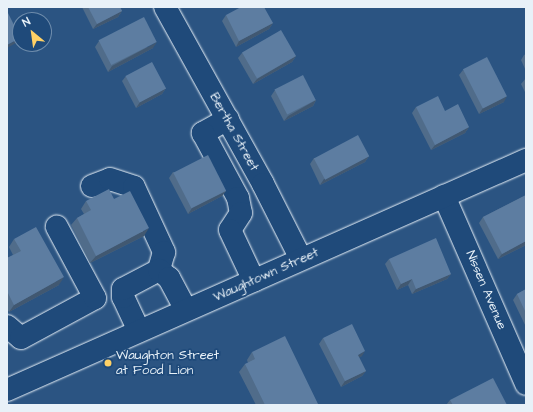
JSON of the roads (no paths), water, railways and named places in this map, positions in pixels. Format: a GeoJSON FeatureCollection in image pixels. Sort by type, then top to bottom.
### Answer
{"type":"FeatureCollection","features":[{"type":"Feature","properties":{"kind":"main road","name":"Bertha Street"},"geometry":{"type":"LineString","coordinates":[[165,7],[228,119],[301,259]]}},
{"type":"Feature","properties":{"kind":"main road"},"geometry":{"type":"LineString","coordinates":[[228,119],[203,134],[238,198],[241,213],[230,230],[254,281]]}},
{"type":"Feature","properties":{"kind":"main road","name":"Waughtown Street"},"geometry":{"type":"LineString","coordinates":[[7,389],[526,160]]}},
{"type":"Feature","properties":{"kind":"main road"},"geometry":{"type":"LineString","coordinates":[[92,186],[110,178],[134,187],[164,252],[159,270],[123,289],[123,296],[139,331]]}},
{"type":"Feature","properties":{"kind":"main road"},"geometry":{"type":"LineString","coordinates":[[238,198],[263,184]]}},
{"type":"Feature","properties":{"kind":"main road","name":"Nissen Avenue"},"geometry":{"type":"LineString","coordinates":[[444,196],[526,384]]}},
{"type":"Feature","properties":{"kind":"main road"},"geometry":{"type":"LineString","coordinates":[[7,326],[21,338],[95,298],[57,227]]}},
{"type":"Feature","properties":{"kind":"main road"},"geometry":{"type":"LineString","coordinates":[[159,270],[169,278],[186,310]]}},
{"type":"Feature","properties":{"kind":"place","name":"Waughton Street at Food Lion"},"geometry":{"type":"Point","coordinates":[108,363]}}]}
